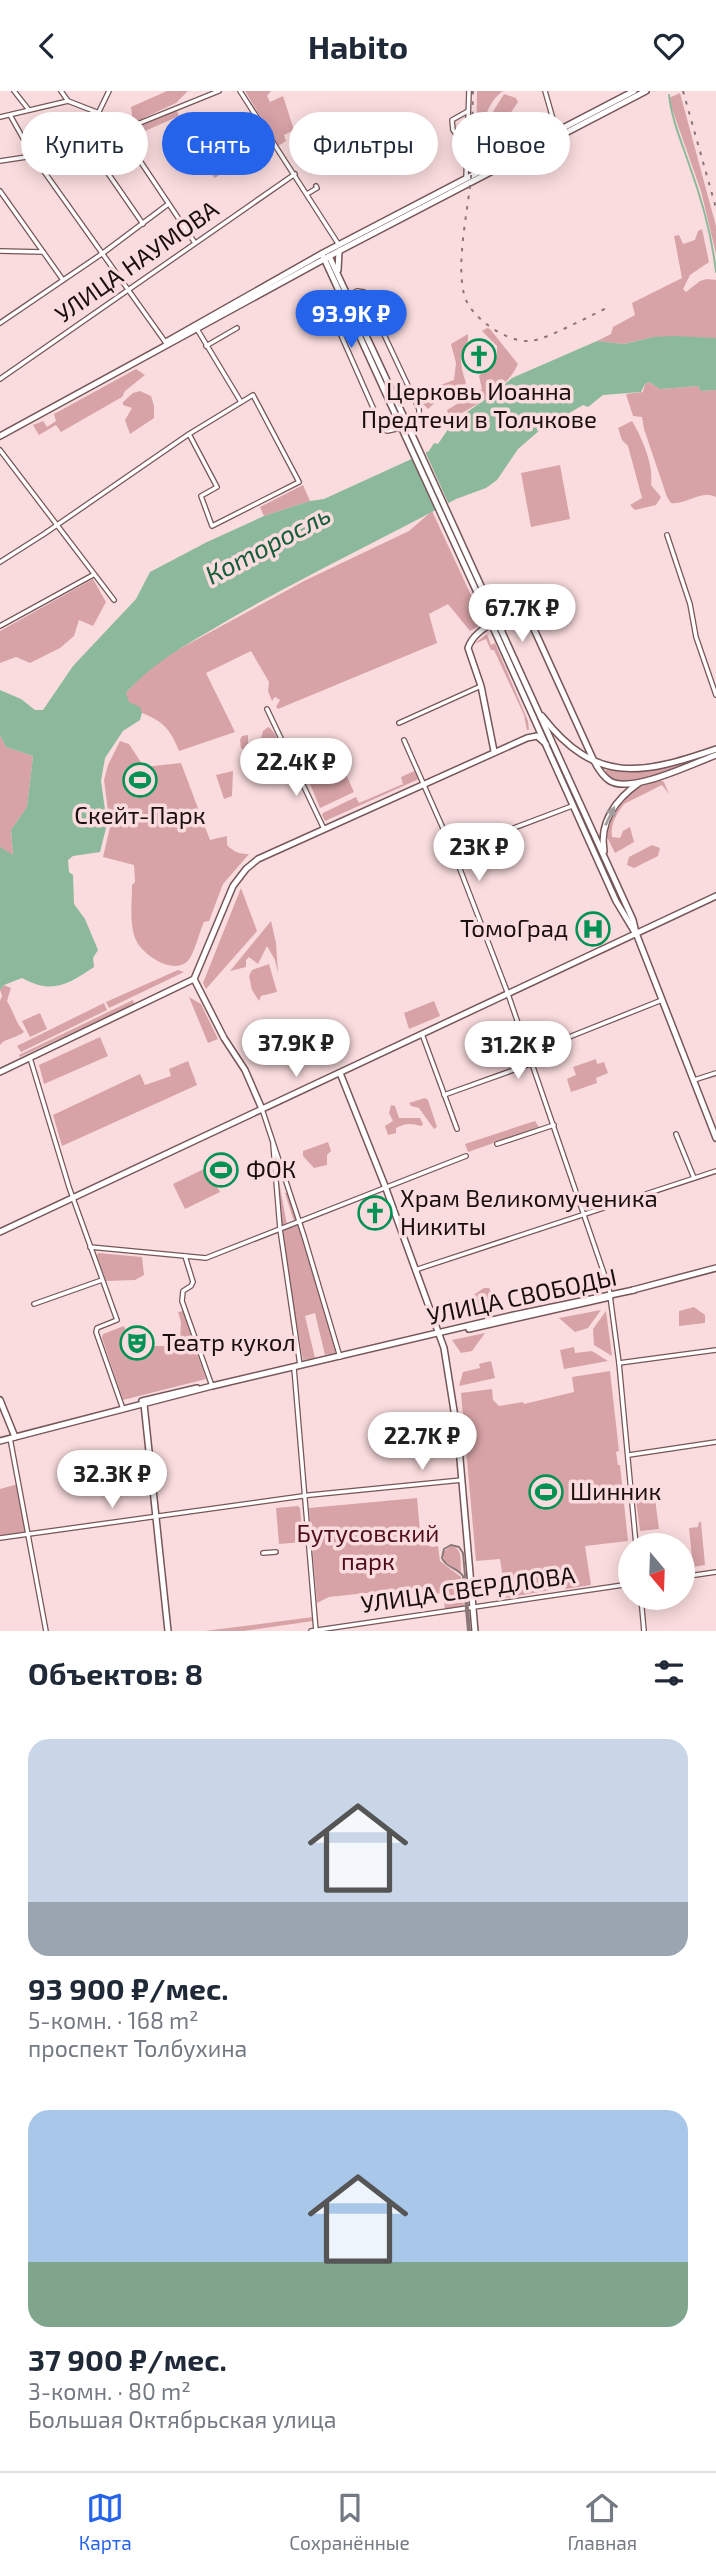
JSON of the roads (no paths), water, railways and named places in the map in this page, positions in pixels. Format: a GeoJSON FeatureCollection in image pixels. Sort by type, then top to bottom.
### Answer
{"type":"FeatureCollection","features":[{"type":"Feature","properties":{"kind":"main road"},"geometry":{"type":"LineString","coordinates":[[570,127],[634,91]]}},
{"type":"Feature","properties":{"kind":"main road"},"geometry":{"type":"LineString","coordinates":[[570,128],[646,91]]}},
{"type":"Feature","properties":{"kind":"main road"},"geometry":{"type":"LineString","coordinates":[[0,436],[472,175]]}},
{"type":"Feature","properties":{"kind":"main road"},"geometry":{"type":"LineString","coordinates":[[339,248],[479,175]]}},
{"type":"Feature","properties":{"kind":"main road"},"geometry":{"type":"LineString","coordinates":[[339,248],[339,277]]}},
{"type":"Feature","properties":{"kind":"main road"},"geometry":{"type":"LineString","coordinates":[[196,328],[325,256]]}},
{"type":"Feature","properties":{"kind":"main road"},"geometry":{"type":"LineString","coordinates":[[325,256],[328,272]]}},
{"type":"Feature","properties":{"kind":"main road"},"geometry":{"type":"LineString","coordinates":[[325,256],[348,296],[499,633],[607,861],[716,1137]]}},
{"type":"Feature","properties":{"kind":"main road"},"geometry":{"type":"LineString","coordinates":[[314,264],[322,265],[328,272],[400,417]]}},
{"type":"Feature","properties":{"kind":"main road"},"geometry":{"type":"LineString","coordinates":[[494,751],[481,686],[468,648],[474,637],[509,619],[526,620],[537,635],[593,759],[610,781],[620,784],[641,782],[716,755]]}},
{"type":"Feature","properties":{"kind":"main road"},"geometry":{"type":"LineString","coordinates":[[499,633],[616,901],[636,933]]}},
{"type":"Feature","properties":{"kind":"main road"},"geometry":{"type":"LineString","coordinates":[[535,705],[558,734],[577,750],[609,765],[648,769],[666,766],[716,748]]}},
{"type":"Feature","properties":{"kind":"main road"},"geometry":{"type":"LineString","coordinates":[[527,738],[535,728],[534,718]]}},
{"type":"Feature","properties":{"kind":"main road"},"geometry":{"type":"LineString","coordinates":[[0,1072],[194,979],[229,895],[243,872],[269,853],[527,738],[537,736],[546,744]]}},
{"type":"Feature","properties":{"kind":"main road"},"geometry":{"type":"LineString","coordinates":[[577,750],[584,748],[586,743]]}},
{"type":"Feature","properties":{"kind":"main road"},"geometry":{"type":"LineString","coordinates":[[603,775],[603,770],[609,765]]}},
{"type":"Feature","properties":{"kind":"main road"},"geometry":{"type":"LineString","coordinates":[[607,861],[603,840],[607,820],[622,796],[641,782]]}},
{"type":"Feature","properties":{"kind":"main road"},"geometry":{"type":"LineString","coordinates":[[0,1232],[716,896]]}},
{"type":"Feature","properties":{"kind":"main road"},"geometry":{"type":"LineString","coordinates":[[194,979],[224,1038],[245,1070],[262,1109]]}},
{"type":"Feature","properties":{"kind":"main road"},"geometry":{"type":"LineString","coordinates":[[340,1073],[439,1333],[455,1411],[475,1631]]}},
{"type":"Feature","properties":{"kind":"main road","name":"УЛИЦА СВОБОДЫ"},"geometry":{"type":"LineString","coordinates":[[0,1441],[187,1391],[611,1296],[716,1268]]}},
{"type":"Feature","properties":{"kind":"main road"},"geometry":{"type":"LineString","coordinates":[[0,1400],[13,1438]]}},
{"type":"Feature","properties":{"kind":"main road"},"geometry":{"type":"LineString","coordinates":[[144,1402],[168,1631]]}},
{"type":"Feature","properties":{"kind":"street"},"geometry":{"type":"LineString","coordinates":[[14,91],[29,110]]}},
{"type":"Feature","properties":{"kind":"street"},"geometry":{"type":"LineString","coordinates":[[61,91],[68,101],[96,112]]}},
{"type":"Feature","properties":{"kind":"street"},"geometry":{"type":"LineString","coordinates":[[99,112],[109,91]]}},
{"type":"Feature","properties":{"kind":"street"},"geometry":{"type":"LineString","coordinates":[[148,120],[219,91]]}},
{"type":"Feature","properties":{"kind":"street"},"geometry":{"type":"LineString","coordinates":[[240,91],[289,165]]}},
{"type":"Feature","properties":{"kind":"street"},"geometry":{"type":"LineString","coordinates":[[468,111],[469,91]]}},
{"type":"Feature","properties":{"kind":"street"},"geometry":{"type":"LineString","coordinates":[[545,91],[551,112]]}},
{"type":"Feature","properties":{"kind":"street"},"geometry":{"type":"LineString","coordinates":[[0,117],[68,101]]}},
{"type":"Feature","properties":{"kind":"street"},"geometry":{"type":"LineString","coordinates":[[10,115],[21,135]]}},
{"type":"Feature","properties":{"kind":"street"},"geometry":{"type":"LineString","coordinates":[[0,160],[21,157]]}},
{"type":"Feature","properties":{"kind":"street"},"geometry":{"type":"LineString","coordinates":[[47,175],[167,344]]}},
{"type":"Feature","properties":{"kind":"street"},"geometry":{"type":"LineString","coordinates":[[108,175],[143,224]]}},
{"type":"Feature","properties":{"kind":"street"},"geometry":{"type":"LineString","coordinates":[[148,175],[195,243]]}},
{"type":"Feature","properties":{"kind":"street","name":"УЛИЦА НАУМОВА"},"geometry":{"type":"LineString","coordinates":[[0,379],[294,175]]}},
{"type":"Feature","properties":{"kind":"street"},"geometry":{"type":"LineString","coordinates":[[296,175],[339,248]]}},
{"type":"Feature","properties":{"kind":"street"},"geometry":{"type":"LineString","coordinates":[[307,194],[317,188],[316,186]]}},
{"type":"Feature","properties":{"kind":"street"},"geometry":{"type":"LineString","coordinates":[[0,191],[63,280]]}},
{"type":"Feature","properties":{"kind":"street"},"geometry":{"type":"LineString","coordinates":[[0,323],[103,253],[167,205]]}},
{"type":"Feature","properties":{"kind":"street"},"geometry":{"type":"LineString","coordinates":[[0,251],[44,253]]}},
{"type":"Feature","properties":{"kind":"street"},"geometry":{"type":"LineString","coordinates":[[342,301],[333,317],[382,428],[396,431],[418,420],[419,409],[368,298],[364,292],[348,296]]}},
{"type":"Feature","properties":{"kind":"street"},"geometry":{"type":"LineString","coordinates":[[196,328],[241,402]]}},
{"type":"Feature","properties":{"kind":"street"},"geometry":{"type":"LineString","coordinates":[[206,346],[237,328]]}},
{"type":"Feature","properties":{"kind":"street"},"geometry":{"type":"LineString","coordinates":[[0,562],[189,434],[253,395],[299,482],[212,526],[201,496],[218,487],[189,434]]}},
{"type":"Feature","properties":{"kind":"street"},"geometry":{"type":"LineString","coordinates":[[0,450],[114,600]]}},
{"type":"Feature","properties":{"kind":"street"},"geometry":{"type":"LineString","coordinates":[[667,535],[716,695]]}},
{"type":"Feature","properties":{"kind":"street"},"geometry":{"type":"LineString","coordinates":[[0,626],[94,575]]}},
{"type":"Feature","properties":{"kind":"street"},"geometry":{"type":"LineString","coordinates":[[399,723],[481,686]]}},
{"type":"Feature","properties":{"kind":"street"},"geometry":{"type":"LineString","coordinates":[[267,709],[324,828]]}},
{"type":"Feature","properties":{"kind":"street"},"geometry":{"type":"LineString","coordinates":[[404,740],[453,851],[508,993],[611,1296],[620,1363],[635,1533]]}},
{"type":"Feature","properties":{"kind":"street"},"geometry":{"type":"LineString","coordinates":[[453,851],[573,806]]}},
{"type":"Feature","properties":{"kind":"street"},"geometry":{"type":"LineString","coordinates":[[529,1053],[662,1000]]}},
{"type":"Feature","properties":{"kind":"street"},"geometry":{"type":"LineString","coordinates":[[422,1034],[457,1129]]}},
{"type":"Feature","properties":{"kind":"street"},"geometry":{"type":"LineString","coordinates":[[30,1058],[73,1198],[117,1320],[97,1328],[96,1332],[123,1409]]}},
{"type":"Feature","properties":{"kind":"street"},"geometry":{"type":"LineString","coordinates":[[444,1095],[533,1063]]}},
{"type":"Feature","properties":{"kind":"street"},"geometry":{"type":"LineString","coordinates":[[694,1080],[716,1073]]}},
{"type":"Feature","properties":{"kind":"street"},"geometry":{"type":"LineString","coordinates":[[262,1109],[340,1357]]}},
{"type":"Feature","properties":{"kind":"street"},"geometry":{"type":"LineString","coordinates":[[497,1144],[554,1125]]}},
{"type":"Feature","properties":{"kind":"street"},"geometry":{"type":"LineString","coordinates":[[676,1134],[694,1178]]}},
{"type":"Feature","properties":{"kind":"street"},"geometry":{"type":"LineString","coordinates":[[272,1135],[280,1229],[297,1367],[314,1631]]}},
{"type":"Feature","properties":{"kind":"street"},"geometry":{"type":"LineString","coordinates":[[90,1247],[206,1258],[466,1156]]}},
{"type":"Feature","properties":{"kind":"street"},"geometry":{"type":"LineString","coordinates":[[415,1270],[716,1171]]}},
{"type":"Feature","properties":{"kind":"street"},"geometry":{"type":"LineString","coordinates":[[185,1256],[193,1282],[183,1291],[182,1301],[212,1386]]}},
{"type":"Feature","properties":{"kind":"street"},"geometry":{"type":"LineString","coordinates":[[34,1304],[103,1280]]}},
{"type":"Feature","properties":{"kind":"street"},"geometry":{"type":"LineString","coordinates":[[620,1363],[716,1350]]}},
{"type":"Feature","properties":{"kind":"street"},"geometry":{"type":"LineString","coordinates":[[13,1438],[46,1631]]}},
{"type":"Feature","properties":{"kind":"street"},"geometry":{"type":"LineString","coordinates":[[629,1455],[716,1443]]}},
{"type":"Feature","properties":{"kind":"street"},"geometry":{"type":"LineString","coordinates":[[0,1538],[304,1496],[462,1480]]}},
{"type":"Feature","properties":{"kind":"street"},"geometry":{"type":"LineString","coordinates":[[263,1553],[275,1552]]}},
{"type":"Feature","properties":{"kind":"street"},"geometry":{"type":"LineString","coordinates":[[695,1575],[716,1572]]}},
{"type":"Feature","properties":{"kind":"street","name":"УЛИЦА СВЕРДЛОВА"},"geometry":{"type":"LineString","coordinates":[[314,1631],[618,1586]]}},
{"type":"Feature","properties":{"kind":"street"},"geometry":{"type":"LineString","coordinates":[[641,1610],[644,1631]]}},
{"type":"Feature","properties":{"kind":"water","name":"Которосль"},"geometry":{"type":"Polygon","coordinates":[[[653,337],[716,338],[716,390],[701,391],[698,386],[660,389],[649,382],[641,392],[603,395],[588,407],[583,405],[540,430],[518,449],[497,480],[486,488],[456,499],[258,603],[175,652],[137,681],[126,693],[129,702],[140,707],[140,720],[123,731],[105,758],[101,781],[107,824],[100,852],[73,856],[68,860],[69,872],[73,875],[74,904],[85,919],[98,950],[93,958],[94,967],[60,985],[43,986],[22,978],[4,985],[0,990],[0,847],[13,855],[11,830],[27,807],[33,756],[6,747],[0,735],[0,690],[21,699],[35,710],[43,710],[73,666],[136,599],[150,572],[264,516],[324,499],[429,451],[434,443],[438,444],[453,422],[512,378],[597,341],[624,344],[653,337]]]}},
{"type":"Feature","properties":{"kind":"waterway"},"geometry":{"type":"LineString","coordinates":[[669,95],[675,123],[706,219],[716,272]]}},
{"type":"Feature","properties":{"kind":"tram line"},"geometry":{"type":"LineString","coordinates":[[468,1631],[463,1576],[442,1558],[444,1549],[451,1545],[459,1547],[463,1553],[470,1631]]}},
{"type":"Feature","properties":{"kind":"railway"},"geometry":{"type":"LineString","coordinates":[[473,91],[471,177],[461,267],[467,303],[490,327],[511,338],[530,341],[557,332],[609,307]]}},
{"type":"Feature","properties":{"kind":"railway"},"geometry":{"type":"LineString","coordinates":[[683,91],[716,208]]}},
{"type":"Feature","properties":{"kind":"place","name":"Церковь Иоанна Предтечи в Толчкове"},"geometry":{"type":"Point","coordinates":[479,356]}},
{"type":"Feature","properties":{"kind":"place","name":"Скейт-Парк"},"geometry":{"type":"Point","coordinates":[140,780]}},
{"type":"Feature","properties":{"kind":"place","name":"ТомоГрад"},"geometry":{"type":"Point","coordinates":[593,929]}},
{"type":"Feature","properties":{"kind":"place","name":"ФОК"},"geometry":{"type":"Point","coordinates":[221,1170]}},
{"type":"Feature","properties":{"kind":"place","name":"Храм Великомученика Никиты"},"geometry":{"type":"Point","coordinates":[375,1213]}},
{"type":"Feature","properties":{"kind":"place","name":"Театр кукол"},"geometry":{"type":"Point","coordinates":[137,1343]}},
{"type":"Feature","properties":{"kind":"place","name":"Шинник"},"geometry":{"type":"Point","coordinates":[546,1492]}},
{"type":"Feature","properties":{"kind":"park label","name":"Бутусовский парк"},"geometry":{"type":"Point","coordinates":[368,1548]}}]}
